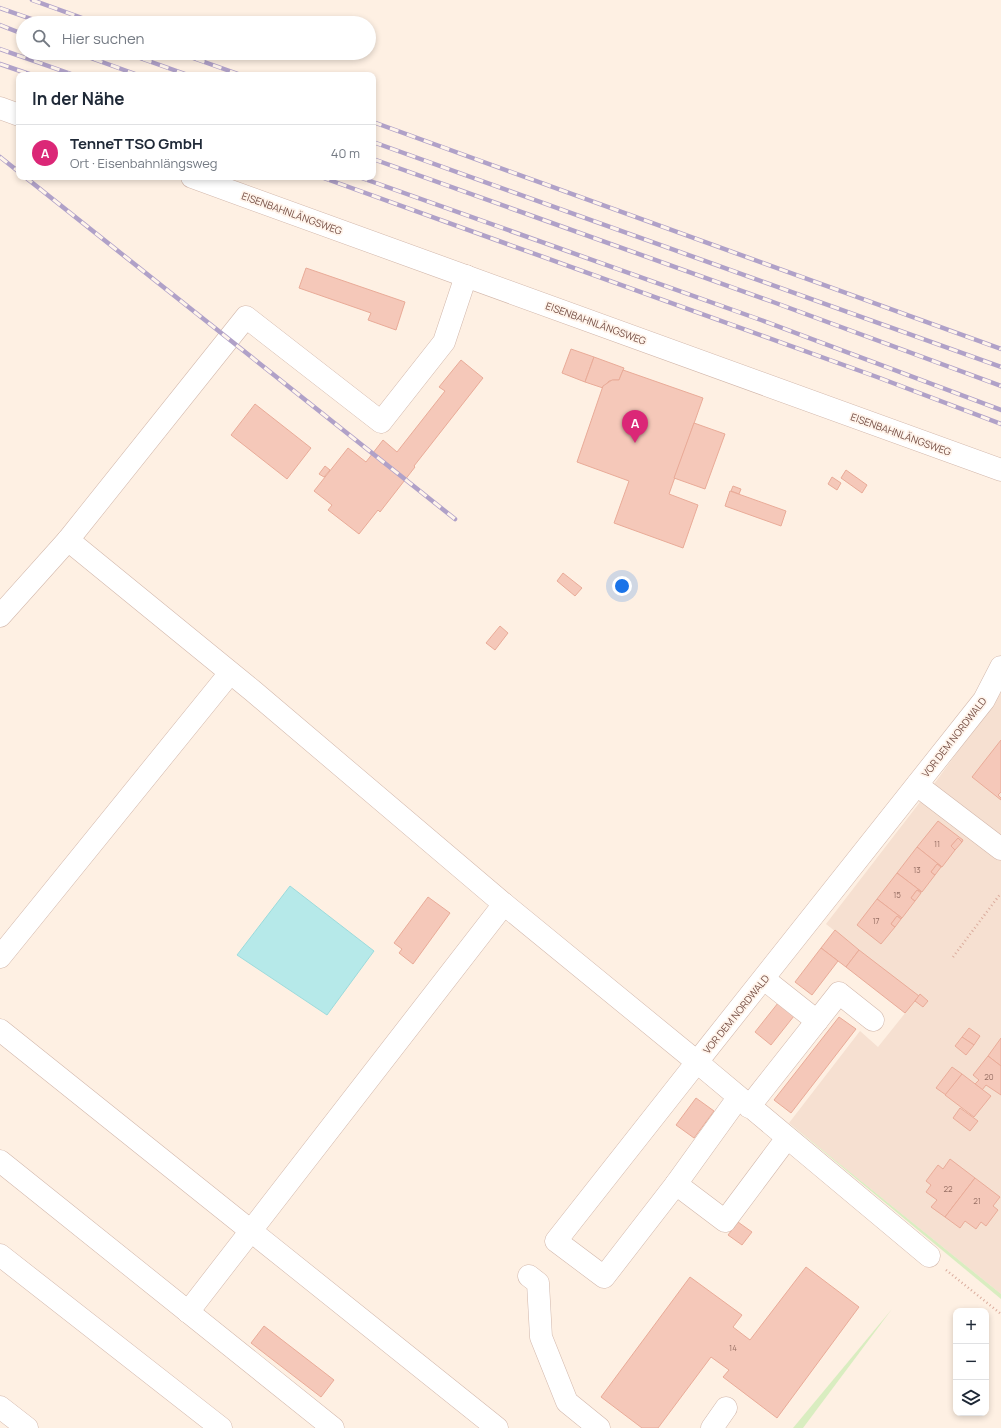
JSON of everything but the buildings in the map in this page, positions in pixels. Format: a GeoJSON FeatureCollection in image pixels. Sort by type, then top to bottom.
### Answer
{"type":"FeatureCollection","features":[{"type":"Feature","properties":{"kind":"street"},"geometry":{"type":"LineString","coordinates":[[0,108],[16,114]]}},
{"type":"Feature","properties":{"kind":"street","name":"EISENBAHNLÄNGSWEG"},"geometry":{"type":"LineString","coordinates":[[200,180],[1001,470]]}},
{"type":"Feature","properties":{"kind":"street"},"geometry":{"type":"LineString","coordinates":[[0,616],[68,540],[246,316],[381,422],[444,342],[466,276]]}},
{"type":"Feature","properties":{"kind":"street"},"geometry":{"type":"LineString","coordinates":[[68,540],[230,673],[504,904],[697,1062],[556,1242],[604,1277],[676,1184],[744,1102],[817,1021],[839,993],[873,1020]]}},
{"type":"Feature","properties":{"kind":"street","name":"VOR DEM NORDWALD"},"geometry":{"type":"LineString","coordinates":[[929,1256],[697,1062],[984,700],[1001,667]]}},
{"type":"Feature","properties":{"kind":"street"},"geometry":{"type":"LineString","coordinates":[[0,957],[230,673]]}},
{"type":"Feature","properties":{"kind":"street","name":"VOR DEM NORDWALD"},"geometry":{"type":"LineString","coordinates":[[917,785],[1001,849]]}},
{"type":"Feature","properties":{"kind":"street"},"geometry":{"type":"LineString","coordinates":[[188,1312],[504,904]]}},
{"type":"Feature","properties":{"kind":"street"},"geometry":{"type":"LineString","coordinates":[[764,979],[817,1021]]}},
{"type":"Feature","properties":{"kind":"street"},"geometry":{"type":"LineString","coordinates":[[0,1030],[497,1428]]}},
{"type":"Feature","properties":{"kind":"street"},"geometry":{"type":"LineString","coordinates":[[676,1184],[725,1221],[787,1138]]}},
{"type":"Feature","properties":{"kind":"street"},"geometry":{"type":"LineString","coordinates":[[0,1161],[333,1428]]}},
{"type":"Feature","properties":{"kind":"street"},"geometry":{"type":"LineString","coordinates":[[0,1255],[220,1428]]}},
{"type":"Feature","properties":{"kind":"street"},"geometry":{"type":"LineString","coordinates":[[529,1276],[538,1283],[541,1337],[567,1402],[599,1428]]}},
{"type":"Feature","properties":{"kind":"street"},"geometry":{"type":"LineString","coordinates":[[0,1407],[27,1428]]}},
{"type":"Feature","properties":{"kind":"street"},"geometry":{"type":"LineString","coordinates":[[712,1428],[726,1408]]}},
{"type":"Feature","properties":{"kind":"path"},"geometry":{"type":"LineString","coordinates":[[953,957],[1001,893]]}},
{"type":"Feature","properties":{"kind":"path"},"geometry":{"type":"LineString","coordinates":[[929,1256],[1001,1314]]}},
{"type":"Feature","properties":{"kind":"shaded area"},"geometry":{"type":"Polygon","coordinates":[[[1001,688],[1001,1294],[789,1123],[860,1031],[878,1047],[918,997],[826,924],[937,780],[993,703],[1001,688]]]}},
{"type":"Feature","properties":{"kind":"green space"},"geometry":{"type":"Polygon","coordinates":[[[789,1123],[1001,1294],[1001,1299],[789,1123]]]}},
{"type":"Feature","properties":{"kind":"green space"},"geometry":{"type":"Polygon","coordinates":[[[892,1309],[803,1428],[793,1428],[892,1309]]]}},
{"type":"Feature","properties":{"kind":"water"},"geometry":{"type":"Polygon","coordinates":[[[290,886],[374,951],[327,1015],[237,955],[290,886]]]}},
{"type":"Feature","properties":{"kind":"railway"},"geometry":{"type":"LineString","coordinates":[[32,0],[77,16]]}},
{"type":"Feature","properties":{"kind":"railway"},"geometry":{"type":"LineString","coordinates":[[0,8],[23,16]]}},
{"type":"Feature","properties":{"kind":"railway"},"geometry":{"type":"LineString","coordinates":[[0,25],[16,31]]}},
{"type":"Feature","properties":{"kind":"railway"},"geometry":{"type":"LineString","coordinates":[[0,49],[16,55]]}},
{"type":"Feature","properties":{"kind":"railway"},"geometry":{"type":"LineString","coordinates":[[31,60],[65,72]]}},
{"type":"Feature","properties":{"kind":"railway"},"geometry":{"type":"LineString","coordinates":[[96,60],[130,72]]}},
{"type":"Feature","properties":{"kind":"railway"},"geometry":{"type":"LineString","coordinates":[[146,60],[180,72]]}},
{"type":"Feature","properties":{"kind":"railway"},"geometry":{"type":"LineString","coordinates":[[199,60],[233,72]]}},
{"type":"Feature","properties":{"kind":"railway"},"geometry":{"type":"LineString","coordinates":[[0,64],[23,72]]}},
{"type":"Feature","properties":{"kind":"railway"},"geometry":{"type":"LineString","coordinates":[[376,123],[1001,349]]}},
{"type":"Feature","properties":{"kind":"railway"},"geometry":{"type":"LineString","coordinates":[[376,143],[1001,367]]}},
{"type":"Feature","properties":{"kind":"railway"},"geometry":{"type":"LineString","coordinates":[[0,157],[16,170]]}},
{"type":"Feature","properties":{"kind":"railway"},"geometry":{"type":"LineString","coordinates":[[376,160],[773,302],[1001,386]]}},
{"type":"Feature","properties":{"kind":"railway"},"geometry":{"type":"LineString","coordinates":[[29,180],[455,519]]}},
{"type":"Feature","properties":{"kind":"railway"},"geometry":{"type":"LineString","coordinates":[[329,180],[877,377],[1001,424]]}},
{"type":"Feature","properties":{"kind":"railway"},"geometry":{"type":"LineString","coordinates":[[367,180],[761,320],[1001,410]]}},
{"type":"Feature","properties":{"kind":"place","name":"TenneT TSO GmbH"},"geometry":{"type":"Point","coordinates":[635,443]}}]}
